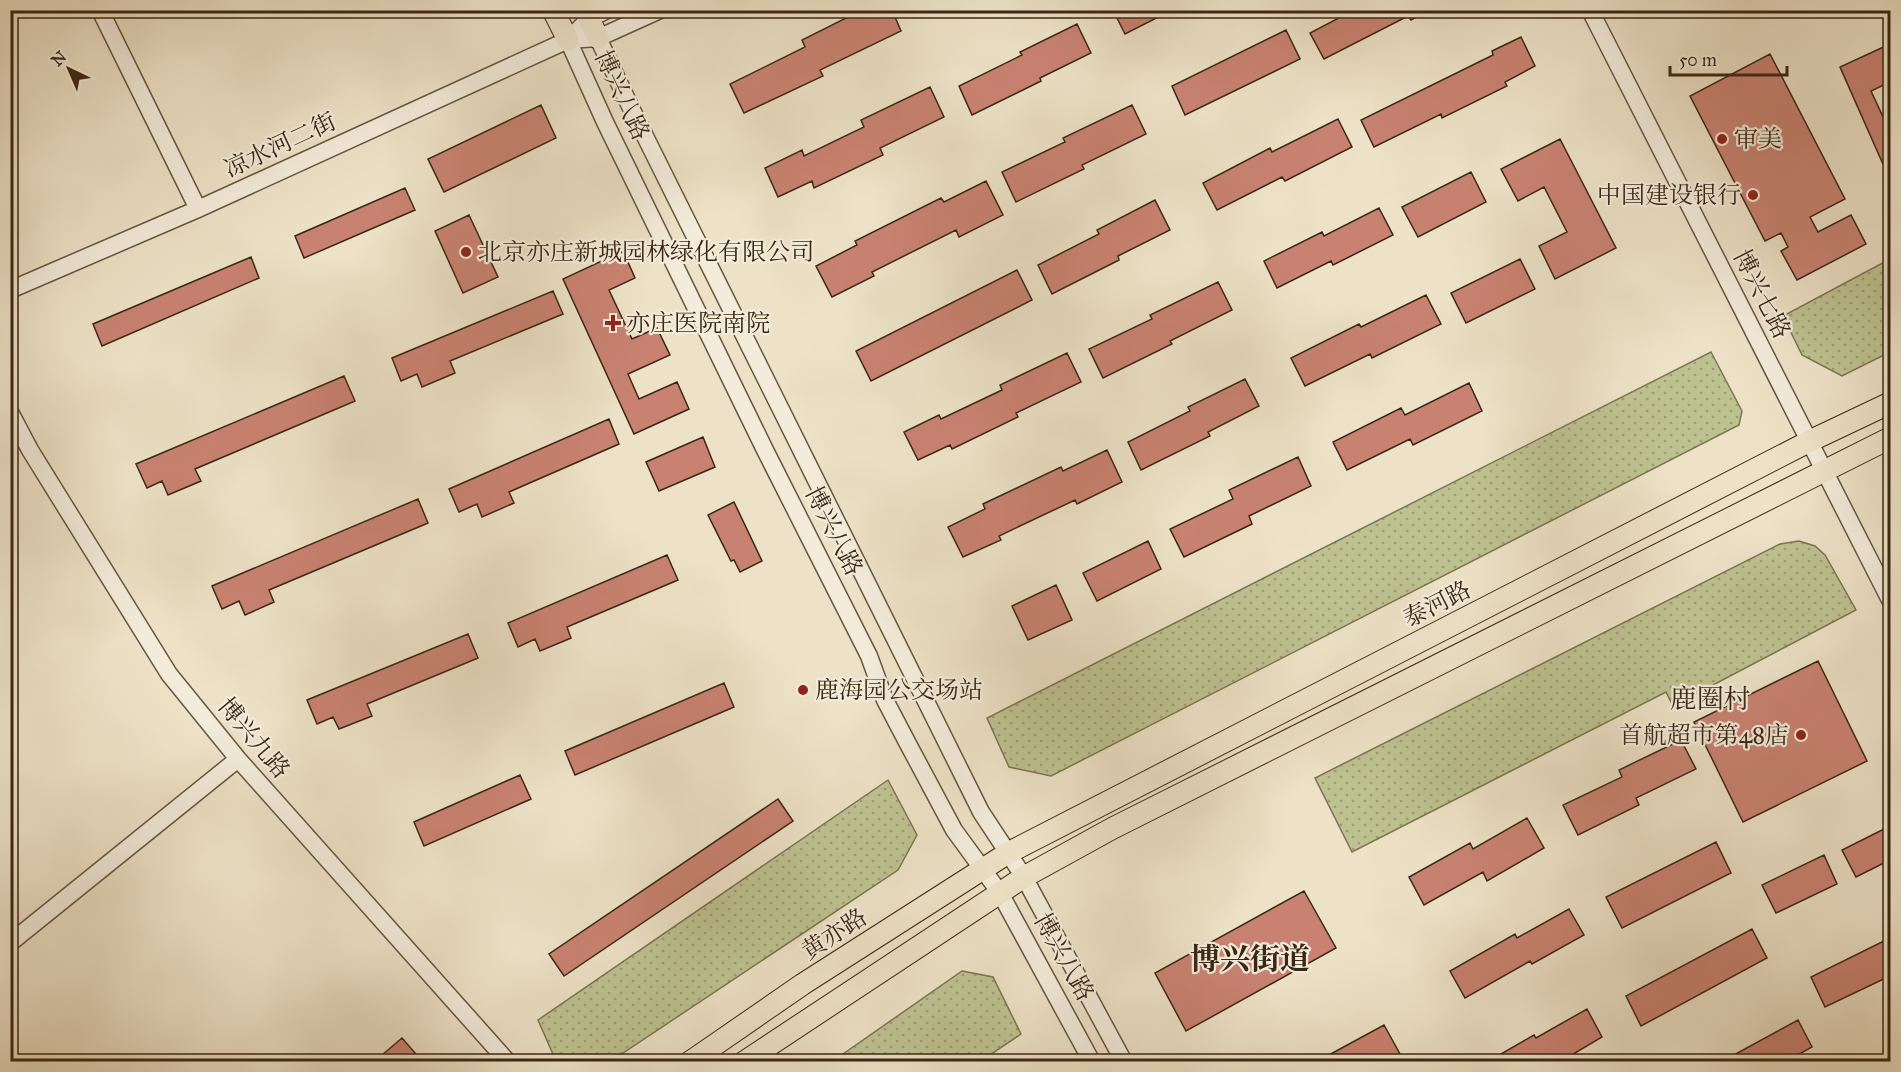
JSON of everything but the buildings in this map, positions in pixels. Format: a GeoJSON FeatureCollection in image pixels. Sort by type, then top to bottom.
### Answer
{"type":"FeatureCollection","features":[{"type":"Feature","properties":{"kind":"main road","name":"博兴八路"},"geometry":{"type":"LineString","coordinates":[[553,10],[568,40]]}},
{"type":"Feature","properties":{"kind":"main road","name":"博兴八路"},"geometry":{"type":"LineString","coordinates":[[593,13],[598,38]]}},
{"type":"Feature","properties":{"kind":"main road","name":"泰河路"},"geometry":{"type":"LineString","coordinates":[[1008,853],[1810,441],[1890,403]]}},
{"type":"Feature","properties":{"kind":"main road"},"geometry":{"type":"LineString","coordinates":[[744,1062],[1024,877],[1113,828],[1890,438]]}},
{"type":"Feature","properties":{"kind":"main road","name":"黄亦路"},"geometry":{"type":"LineString","coordinates":[[690,1062],[803,984],[1008,853]]}},
{"type":"Feature","properties":{"kind":"street"},"geometry":{"type":"LineString","coordinates":[[100,10],[198,209]]}},
{"type":"Feature","properties":{"kind":"street","name":"凉水河二街"},"geometry":{"type":"LineString","coordinates":[[10,290],[198,209],[568,40],[598,38],[660,10]]}},
{"type":"Feature","properties":{"kind":"street","name":"博兴七路"},"geometry":{"type":"LineString","coordinates":[[1590,10],[1890,600]]}},
{"type":"Feature","properties":{"kind":"street","name":"凉水河二街"},"geometry":{"type":"LineString","coordinates":[[568,40],[593,13]]}},
{"type":"Feature","properties":{"kind":"street","name":"博兴八路"},"geometry":{"type":"LineString","coordinates":[[598,38],[634,116],[965,781],[981,812],[1024,877],[1124,1062]]}},
{"type":"Feature","properties":{"kind":"street","name":"博兴八路"},"geometry":{"type":"LineString","coordinates":[[568,40],[605,122],[755,429],[869,656],[885,700],[954,830],[1000,893],[1092,1062]]}},
{"type":"Feature","properties":{"kind":"street","name":"博兴九路"},"geometry":{"type":"LineString","coordinates":[[10,412],[30,450],[169,674],[238,759],[508,1062]]}},
{"type":"Feature","properties":{"kind":"street"},"geometry":{"type":"LineString","coordinates":[[10,943],[238,759]]}},
{"type":"Feature","properties":{"kind":"green space"},"geometry":{"type":"Polygon","coordinates":[[[1890,259],[1890,352],[1842,376],[1802,355],[1783,316],[1890,259]]]}},
{"type":"Feature","properties":{"kind":"green space"},"geometry":{"type":"Polygon","coordinates":[[[1711,352],[1742,411],[1739,425],[1051,776],[1009,767],[987,718],[1711,352]]]}},
{"type":"Feature","properties":{"kind":"green space"},"geometry":{"type":"Polygon","coordinates":[[[1799,541],[1815,546],[1825,555],[1856,610],[1673,706],[1666,692],[1352,852],[1315,778],[1780,544],[1799,541]]]}},
{"type":"Feature","properties":{"kind":"green space"},"geometry":{"type":"Polygon","coordinates":[[[888,780],[917,835],[898,870],[611,1061],[556,1061],[538,1020],[888,780]]]}},
{"type":"Feature","properties":{"kind":"green space"},"geometry":{"type":"Polygon","coordinates":[[[962,971],[993,977],[1021,1034],[981,1061],[833,1061],[962,971]]]}},
{"type":"Feature","properties":{"kind":"place","name":"审美"},"geometry":{"type":"Point","coordinates":[1722,139]}},
{"type":"Feature","properties":{"kind":"place","name":"中国建设银行"},"geometry":{"type":"Point","coordinates":[1753,195]}},
{"type":"Feature","properties":{"kind":"place","name":"北京亦庄新城园林绿化有限公司"},"geometry":{"type":"Point","coordinates":[466,252]}},
{"type":"Feature","properties":{"kind":"place","name":"亦庄医院南院"},"geometry":{"type":"Point","coordinates":[613,323]}},
{"type":"Feature","properties":{"kind":"place","name":"鹿海园公交场站"},"geometry":{"type":"Point","coordinates":[803,690]}},
{"type":"Feature","properties":{"kind":"place","name":"首航超市第48店"},"geometry":{"type":"Point","coordinates":[1801,735]}},
{"type":"Feature","properties":{"kind":"district","name":"鹿圈村"},"geometry":{"type":"Point","coordinates":[1710,698]}},
{"type":"Feature","properties":{"kind":"district","name":"博兴街道"},"geometry":{"type":"Point","coordinates":[1250,959]}}]}
